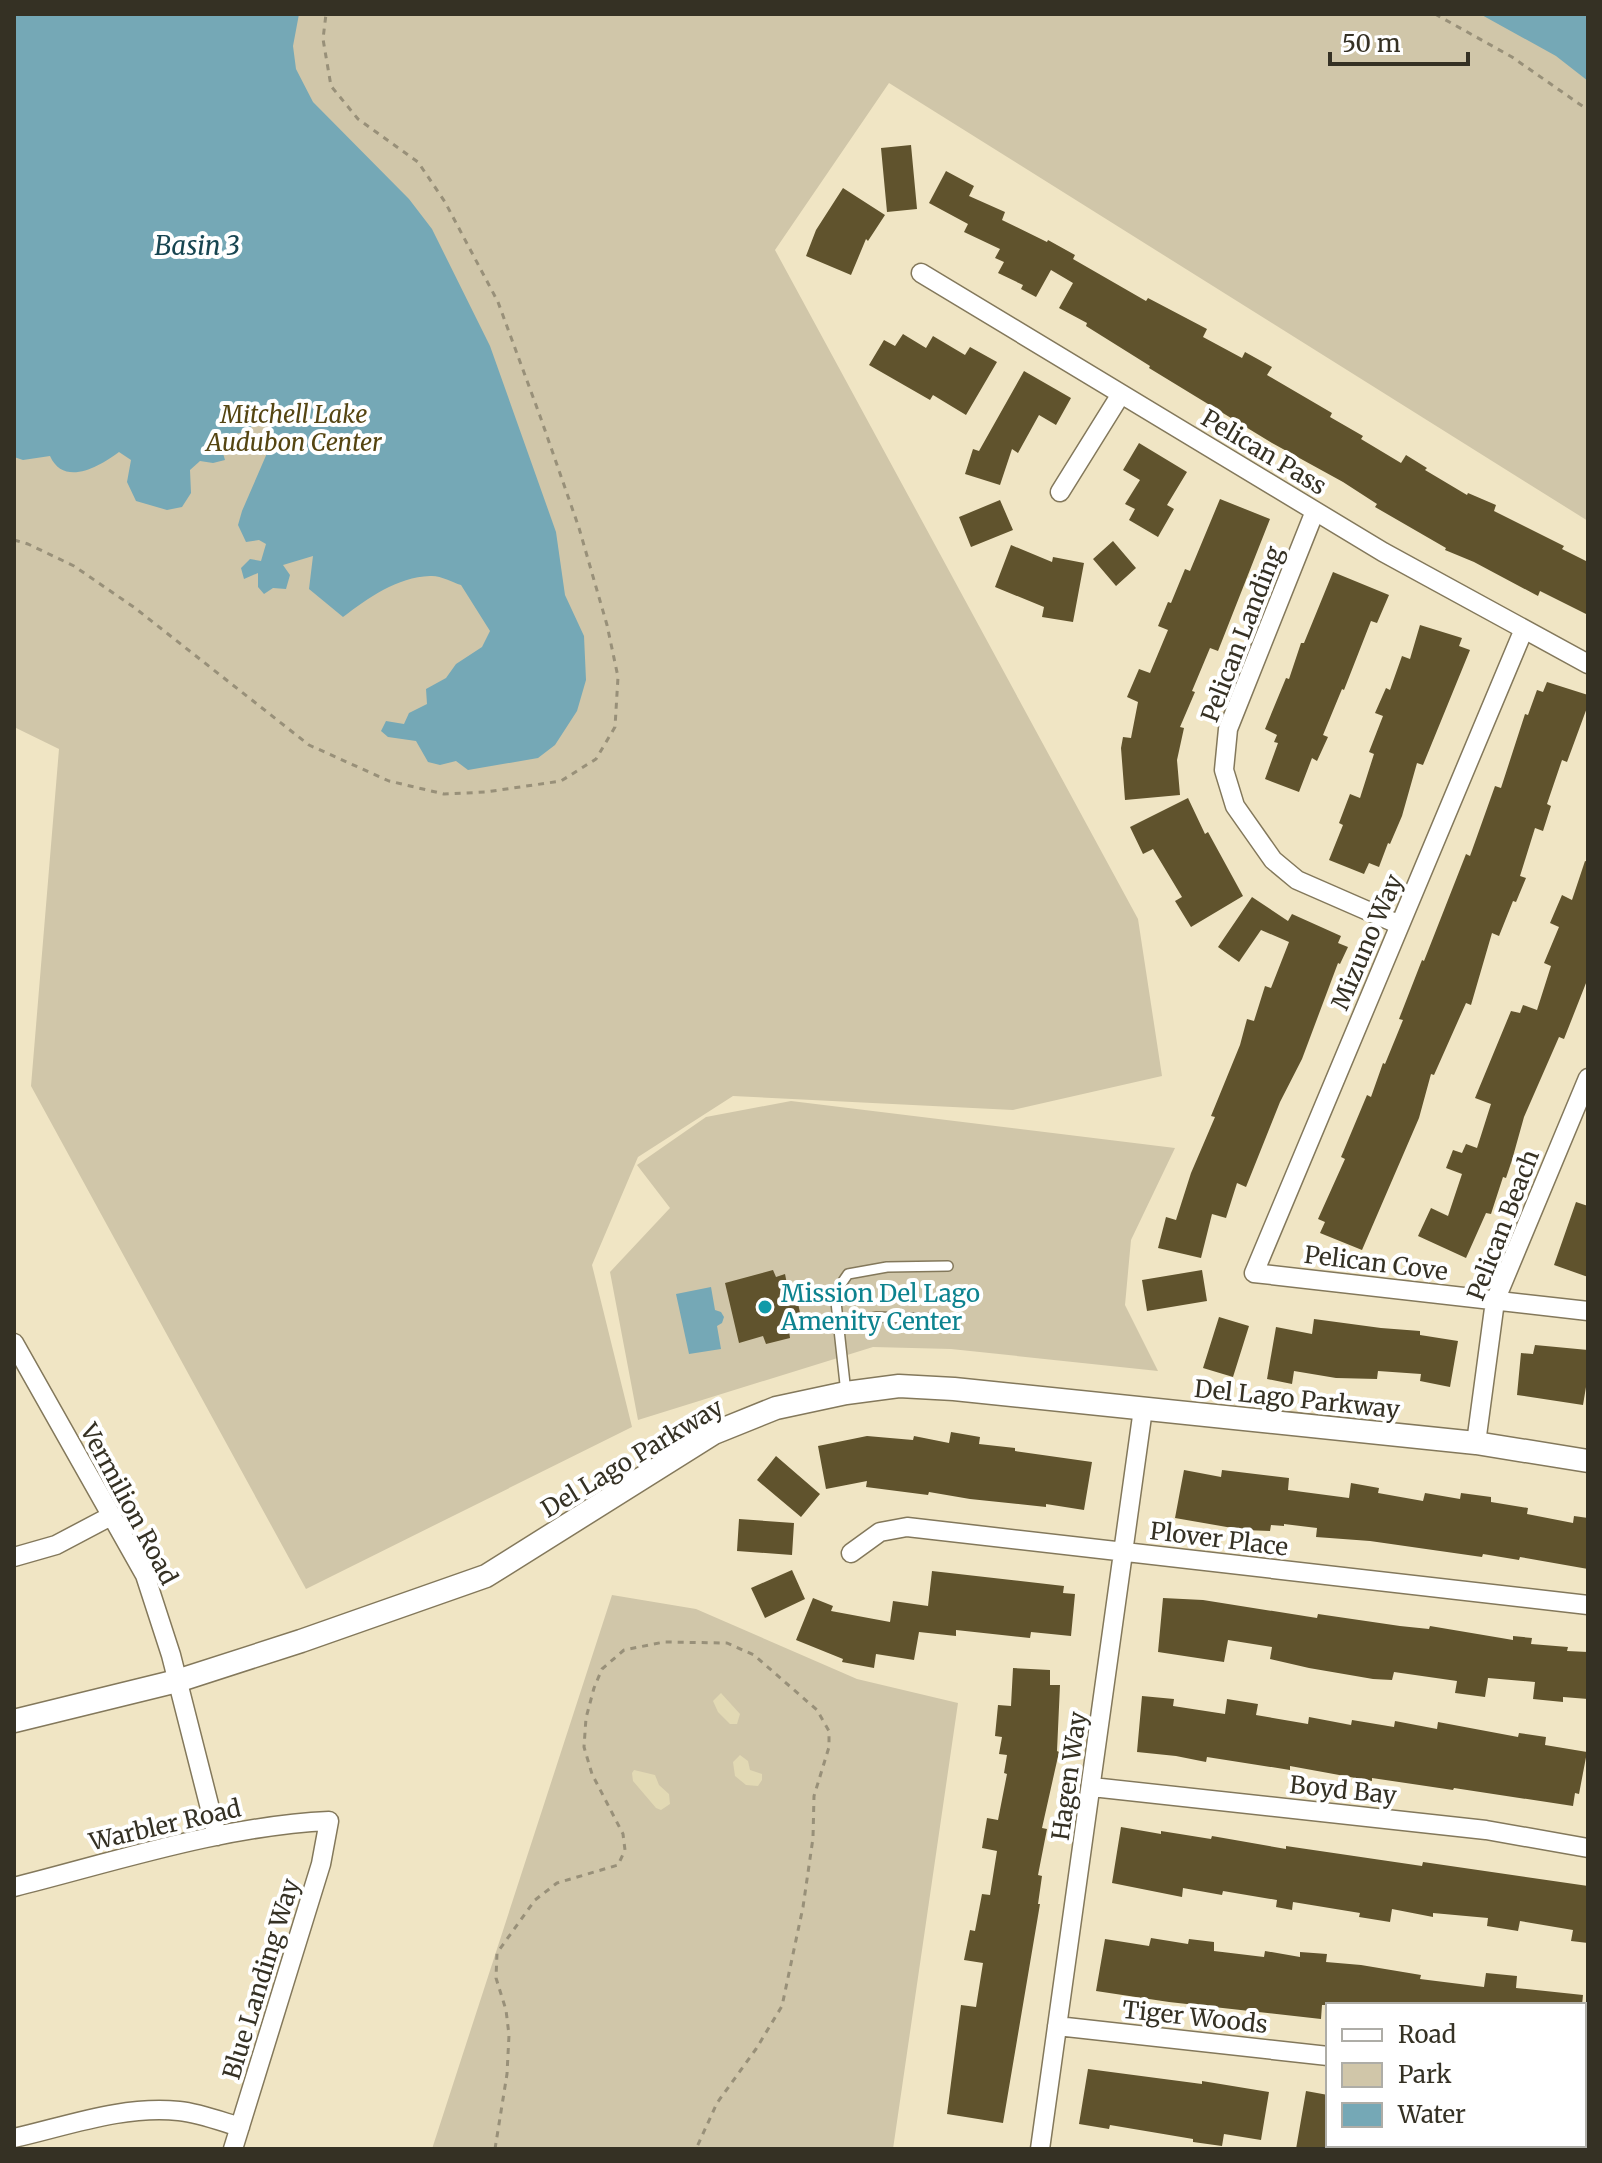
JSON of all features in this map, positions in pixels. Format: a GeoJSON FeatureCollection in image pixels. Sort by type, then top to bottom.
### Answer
{"type":"FeatureCollection","features":[{"type":"Feature","properties":{"kind":"street","name":"Pelican Pass"},"geometry":{"type":"LineString","coordinates":[[921,273],[1383,552],[1588,664]]}},
{"type":"Feature","properties":{"kind":"street"},"geometry":{"type":"LineString","coordinates":[[1060,492],[1121,394]]}},
{"type":"Feature","properties":{"kind":"street","name":"Pelican Landing"},"geometry":{"type":"LineString","coordinates":[[1315,511],[1228,729],[1224,770],[1235,806],[1273,860],[1297,880],[1400,925]]}},
{"type":"Feature","properties":{"kind":"street","name":"Mizuno Way"},"geometry":{"type":"LineString","coordinates":[[1254,1273],[1524,629]]}},
{"type":"Feature","properties":{"kind":"street","name":"Pelican Beach"},"geometry":{"type":"LineString","coordinates":[[1476,1443],[1495,1301],[1588,1078]]}},
{"type":"Feature","properties":{"kind":"street","name":"Pelican Cove"},"geometry":{"type":"LineString","coordinates":[[1254,1273],[1588,1311]]}},
{"type":"Feature","properties":{"kind":"street","name":"Vermilion Road"},"geometry":{"type":"LineString","coordinates":[[14,1343],[145,1575],[177,1681],[217,1836]]}},
{"type":"Feature","properties":{"kind":"street","name":"Del Lago Parkway"},"geometry":{"type":"LineString","coordinates":[[14,1721],[177,1681],[486,1576],[714,1433],[776,1408],[846,1393],[899,1386],[941,1388],[1476,1443],[1588,1461]]}},
{"type":"Feature","properties":{"kind":"street","name":"Hagen Way"},"geometry":{"type":"LineString","coordinates":[[1040,2149],[1143,1409]]}},
{"type":"Feature","properties":{"kind":"street"},"geometry":{"type":"LineString","coordinates":[[14,1557],[56,1545],[111,1516]]}},
{"type":"Feature","properties":{"kind":"street","name":"Plover Place"},"geometry":{"type":"LineString","coordinates":[[851,1553],[880,1532],[907,1527],[1588,1605]]}},
{"type":"Feature","properties":{"kind":"street","name":"Boyd Bay"},"geometry":{"type":"LineString","coordinates":[[1092,1787],[1486,1830],[1588,1848]]}},
{"type":"Feature","properties":{"kind":"street","name":"Warbler Road"},"geometry":{"type":"LineString","coordinates":[[14,1887],[217,1836],[282,1823],[329,1821]]}},
{"type":"Feature","properties":{"kind":"street","name":"Blue Landing Way"},"geometry":{"type":"LineString","coordinates":[[233,2149],[321,1864],[329,1821]]}},
{"type":"Feature","properties":{"kind":"street","name":"Tiger Woods"},"geometry":{"type":"LineString","coordinates":[[1057,2026],[1326,2056]]}},
{"type":"Feature","properties":{"kind":"street"},"geometry":{"type":"LineString","coordinates":[[14,2138],[127,2112],[155,2109],[183,2111],[240,2127]]}},
{"type":"Feature","properties":{"kind":"lane"},"geometry":{"type":"LineString","coordinates":[[846,1393],[835,1293],[848,1274],[887,1267],[948,1266]]}},
{"type":"Feature","properties":{"kind":"lane"},"geometry":{"type":"LineString","coordinates":[[839,1325],[876,1317],[941,1319]]}},
{"type":"Feature","properties":{"kind":"path"},"geometry":{"type":"LineString","coordinates":[[14,540],[74,566],[123,600],[309,745],[389,781],[444,794],[486,792],[561,781],[596,759],[615,727],[618,677],[607,625],[579,528],[498,302],[445,202],[418,162],[358,119],[331,86],[323,39],[326,14]]}},
{"type":"Feature","properties":{"kind":"path"},"geometry":{"type":"LineString","coordinates":[[1435,14],[1512,57],[1588,110]]}},
{"type":"Feature","properties":{"kind":"path"},"geometry":{"type":"LineString","coordinates":[[495,2149],[507,2074],[509,2035],[506,2010],[496,1978],[497,1953],[535,1900],[557,1883],[618,1865],[625,1850],[623,1834],[592,1774],[584,1747],[586,1718],[602,1669],[624,1650],[664,1642],[727,1643],[754,1655],[817,1710],[829,1731],[829,1747],[814,1796],[813,1838],[803,1907],[782,2006],[717,2103],[696,2149]]}},
{"type":"Feature","properties":{"kind":"green space","name":"Mitchell Lake Audubon Center"},"geometry":{"type":"Polygon","coordinates":[[[14,14],[1588,14],[1588,521],[889,83],[775,250],[1138,919],[1162,1076],[1013,1110],[733,1096],[638,1157],[592,1265],[632,1427],[306,1589],[31,1086],[59,749],[14,727],[14,14]]]}},
{"type":"Feature","properties":{"kind":"green space"},"geometry":{"type":"Polygon","coordinates":[[[791,1101],[1175,1148],[1131,1240],[1125,1305],[1158,1371],[951,1349],[873,1347],[638,1420],[610,1272],[670,1208],[637,1165],[706,1117],[791,1101]]]}},
{"type":"Feature","properties":{"kind":"green space"},"geometry":{"type":"Polygon","coordinates":[[[612,1595],[696,1609],[857,1679],[958,1703],[893,2149],[432,2149],[612,1595]]]}},
{"type":"Feature","properties":{"kind":"sand"},"geometry":{"type":"Polygon","coordinates":[[[721,1693],[740,1714],[737,1724],[730,1724],[718,1712],[713,1701],[721,1693]]]}},
{"type":"Feature","properties":{"kind":"sand"},"geometry":{"type":"Polygon","coordinates":[[[740,1755],[748,1761],[750,1770],[762,1774],[758,1786],[746,1785],[735,1776],[733,1762],[740,1755]]]}},
{"type":"Feature","properties":{"kind":"sand"},"geometry":{"type":"Polygon","coordinates":[[[634,1770],[655,1775],[659,1785],[669,1794],[670,1804],[661,1810],[656,1808],[633,1781],[634,1770]]]}},
{"type":"Feature","properties":{"kind":"water","name":"Basin 3"},"geometry":{"type":"Polygon","coordinates":[[[14,14],[299,14],[293,46],[296,69],[313,102],[409,199],[432,229],[490,346],[556,532],[565,595],[584,636],[586,680],[577,711],[555,745],[538,758],[468,770],[456,761],[440,765],[428,762],[416,741],[388,737],[381,731],[386,721],[404,724],[409,713],[427,704],[426,689],[446,678],[456,664],[482,647],[490,631],[461,585],[434,576],[406,580],[373,596],[343,617],[309,589],[313,556],[283,565],[290,575],[286,589],[273,588],[264,594],[258,587],[258,573],[244,579],[241,568],[250,559],[261,561],[266,544],[259,540],[246,542],[238,525],[274,437],[269,421],[260,417],[247,432],[233,434],[222,450],[225,460],[213,463],[200,461],[190,470],[191,493],[182,507],[167,510],[136,501],[127,482],[131,460],[119,452],[92,468],[73,472],[64,471],[50,456],[23,460],[14,457],[14,14]]]}},
{"type":"Feature","properties":{"kind":"water"},"geometry":{"type":"Polygon","coordinates":[[[1480,14],[1588,14],[1588,81],[1556,56],[1480,14]]]}},
{"type":"Feature","properties":{"kind":"water"},"geometry":{"type":"Polygon","coordinates":[[[711,1287],[715,1310],[724,1317],[717,1326],[721,1349],[689,1354],[676,1294],[711,1287]]]}},
{"type":"Feature","properties":{"kind":"building"},"geometry":{"type":"Polygon","coordinates":[[[911,145],[917,209],[887,212],[881,148],[911,145]]]}},
{"type":"Feature","properties":{"kind":"building"},"geometry":{"type":"Polygon","coordinates":[[[946,171],[974,186],[969,196],[1005,212],[1002,220],[1048,240],[1075,255],[1073,259],[1146,301],[1148,298],[1207,329],[1203,337],[1242,358],[1245,352],[1272,367],[1267,375],[1332,413],[1330,417],[1363,436],[1361,439],[1401,463],[1406,455],[1467,495],[1496,505],[1494,511],[1564,546],[1562,549],[1588,562],[1588,615],[1540,591],[1538,596],[1445,550],[1375,507],[1377,504],[1343,482],[1149,368],[1086,326],[1087,323],[1059,308],[1073,283],[1051,270],[1036,297],[1021,289],[1023,285],[998,273],[1004,262],[995,258],[1000,249],[964,232],[968,224],[929,203],[946,171]]]}},
{"type":"Feature","properties":{"kind":"building"},"geometry":{"type":"Polygon","coordinates":[[[843,188],[885,215],[868,241],[866,239],[851,275],[806,256],[816,230],[843,188]]]}},
{"type":"Feature","properties":{"kind":"building"},"geometry":{"type":"Polygon","coordinates":[[[903,334],[926,348],[933,336],[965,355],[970,347],[997,362],[966,415],[933,395],[930,400],[869,365],[884,340],[895,346],[903,334]]]}},
{"type":"Feature","properties":{"kind":"building"},"geometry":{"type":"Polygon","coordinates":[[[1024,371],[1071,398],[1056,425],[1039,415],[1018,453],[1012,449],[1000,485],[965,474],[973,449],[979,451],[1024,371]]]}},
{"type":"Feature","properties":{"kind":"building"},"geometry":{"type":"Polygon","coordinates":[[[1139,443],[1187,472],[1167,505],[1174,509],[1158,537],[1129,520],[1135,509],[1125,504],[1140,480],[1123,470],[1139,443]]]}},
{"type":"Feature","properties":{"kind":"building"},"geometry":{"type":"Polygon","coordinates":[[[1220,499],[1270,519],[1218,651],[1210,648],[1180,727],[1184,728],[1177,760],[1180,795],[1125,800],[1121,748],[1123,737],[1131,738],[1138,702],[1127,697],[1139,669],[1150,673],[1168,630],[1158,626],[1185,569],[1190,571],[1220,499]]]}},
{"type":"Feature","properties":{"kind":"building"},"geometry":{"type":"Polygon","coordinates":[[[1000,500],[1013,530],[971,547],[959,517],[1000,500]]]}},
{"type":"Feature","properties":{"kind":"building"},"geometry":{"type":"Polygon","coordinates":[[[1113,541],[1136,568],[1116,586],[1093,559],[1113,541]]]}},
{"type":"Feature","properties":{"kind":"building"},"geometry":{"type":"Polygon","coordinates":[[[1011,545],[1052,562],[1053,557],[1084,563],[1073,622],[1042,617],[1044,607],[995,587],[1011,545]]]}},
{"type":"Feature","properties":{"kind":"building"},"geometry":{"type":"Polygon","coordinates":[[[1333,572],[1389,595],[1377,623],[1371,621],[1323,735],[1328,737],[1317,761],[1312,758],[1299,792],[1265,779],[1278,743],[1274,742],[1277,735],[1265,729],[1333,572]]]}},
{"type":"Feature","properties":{"kind":"building"},"geometry":{"type":"Polygon","coordinates":[[[1420,625],[1462,638],[1459,646],[1470,650],[1423,765],[1417,763],[1402,816],[1390,844],[1379,867],[1369,863],[1364,874],[1329,860],[1343,825],[1339,823],[1350,794],[1360,798],[1374,754],[1369,752],[1383,716],[1375,713],[1386,688],[1390,690],[1402,656],[1410,659],[1420,625]]]}},
{"type":"Feature","properties":{"kind":"building"},"geometry":{"type":"Polygon","coordinates":[[[1547,682],[1588,695],[1588,705],[1567,762],[1562,760],[1547,804],[1551,806],[1543,831],[1535,828],[1520,876],[1526,878],[1499,936],[1492,933],[1471,1005],[1466,1003],[1434,1075],[1431,1074],[1419,1118],[1362,1250],[1320,1233],[1325,1222],[1318,1219],[1345,1159],[1341,1157],[1367,1095],[1371,1097],[1403,1020],[1399,1019],[1466,854],[1470,856],[1495,786],[1501,788],[1525,714],[1528,715],[1537,690],[1543,692],[1547,682]]]}},
{"type":"Feature","properties":{"kind":"building"},"geometry":{"type":"Polygon","coordinates":[[[1188,798],[1205,834],[1208,832],[1243,896],[1191,927],[1175,901],[1182,897],[1153,849],[1143,854],[1130,827],[1188,798]]]}},
{"type":"Feature","properties":{"kind":"building"},"geometry":{"type":"Polygon","coordinates":[[[1585,861],[1588,862],[1588,978],[1564,1039],[1559,1037],[1524,1117],[1506,1178],[1503,1177],[1491,1214],[1486,1213],[1466,1258],[1418,1236],[1431,1208],[1448,1216],[1462,1174],[1446,1168],[1453,1150],[1462,1153],[1466,1144],[1477,1148],[1491,1104],[1475,1098],[1511,1011],[1520,1013],[1523,1005],[1537,1010],[1551,966],[1544,963],[1559,927],[1550,923],[1562,895],[1572,900],[1585,861]]]}},
{"type":"Feature","properties":{"kind":"building"},"geometry":{"type":"Polygon","coordinates":[[[1252,897],[1288,921],[1292,914],[1341,936],[1338,943],[1348,947],[1338,963],[1302,1059],[1280,1102],[1246,1187],[1237,1183],[1226,1218],[1212,1214],[1201,1258],[1158,1248],[1166,1217],[1176,1220],[1191,1173],[1215,1117],[1211,1116],[1240,1045],[1247,1019],[1254,1021],[1265,986],[1271,988],[1289,942],[1261,930],[1239,962],[1218,947],[1252,897]]]}},
{"type":"Feature","properties":{"kind":"building"},"geometry":{"type":"Polygon","coordinates":[[[1576,1202],[1588,1206],[1588,1277],[1554,1265],[1576,1202]]]}},
{"type":"Feature","properties":{"kind":"building","name":"Mission Del Lago Amenity Center"},"geometry":{"type":"Polygon","coordinates":[[[773,1270],[776,1277],[785,1274],[788,1289],[795,1288],[800,1313],[794,1315],[797,1330],[789,1331],[790,1338],[766,1344],[763,1336],[739,1343],[725,1283],[773,1270]]]}},
{"type":"Feature","properties":{"kind":"building"},"geometry":{"type":"Polygon","coordinates":[[[1202,1270],[1207,1301],[1147,1311],[1142,1280],[1202,1270]]]}},
{"type":"Feature","properties":{"kind":"building"},"geometry":{"type":"Polygon","coordinates":[[[1219,1317],[1249,1326],[1233,1377],[1203,1368],[1219,1317]]]}},
{"type":"Feature","properties":{"kind":"building"},"geometry":{"type":"Polygon","coordinates":[[[1314,1319],[1420,1331],[1420,1335],[1458,1341],[1450,1387],[1420,1381],[1421,1374],[1378,1371],[1377,1379],[1336,1378],[1294,1371],[1292,1384],[1267,1379],[1276,1327],[1312,1334],[1314,1319]]]}},
{"type":"Feature","properties":{"kind":"building"},"geometry":{"type":"Polygon","coordinates":[[[1535,1345],[1588,1350],[1583,1405],[1517,1395],[1521,1353],[1533,1354],[1535,1345]]]}},
{"type":"Feature","properties":{"kind":"building"},"geometry":{"type":"Polygon","coordinates":[[[951,1432],[980,1437],[979,1444],[1092,1462],[1084,1510],[866,1487],[867,1481],[826,1489],[818,1446],[867,1436],[913,1440],[914,1436],[949,1443],[951,1432]]]}},
{"type":"Feature","properties":{"kind":"building"},"geometry":{"type":"Polygon","coordinates":[[[776,1456],[820,1494],[801,1517],[757,1480],[776,1456]]]}},
{"type":"Feature","properties":{"kind":"building"},"geometry":{"type":"Polygon","coordinates":[[[1184,1470],[1221,1477],[1222,1470],[1289,1478],[1288,1490],[1349,1498],[1351,1483],[1379,1488],[1378,1493],[1423,1501],[1425,1493],[1460,1499],[1461,1493],[1491,1497],[1491,1502],[1528,1508],[1527,1514],[1573,1523],[1574,1516],[1588,1518],[1588,1569],[1520,1557],[1519,1560],[1483,1554],[1482,1557],[1370,1541],[1316,1537],[1317,1528],[1284,1524],[1271,1525],[1270,1531],[1244,1530],[1175,1518],[1184,1470]]]}},
{"type":"Feature","properties":{"kind":"building"},"geometry":{"type":"Polygon","coordinates":[[[739,1519],[794,1523],[792,1555],[737,1551],[739,1519]]]}},
{"type":"Feature","properties":{"kind":"building"},"geometry":{"type":"Polygon","coordinates":[[[792,1570],[805,1599],[765,1618],[751,1588],[792,1570]]]}},
{"type":"Feature","properties":{"kind":"building"},"geometry":{"type":"Polygon","coordinates":[[[932,1571],[1064,1586],[1063,1593],[1075,1594],[1071,1636],[1031,1632],[1030,1638],[956,1630],[956,1636],[919,1632],[914,1660],[876,1654],[874,1668],[842,1662],[843,1659],[796,1640],[813,1598],[833,1606],[831,1611],[890,1622],[893,1601],[928,1606],[932,1571]]]}},
{"type":"Feature","properties":{"kind":"building"},"geometry":{"type":"Polygon","coordinates":[[[1163,1598],[1203,1600],[1317,1618],[1318,1614],[1400,1626],[1429,1629],[1430,1626],[1513,1640],[1513,1636],[1532,1638],[1531,1644],[1588,1652],[1588,1699],[1563,1697],[1563,1702],[1533,1699],[1535,1682],[1488,1678],[1485,1697],[1455,1693],[1457,1681],[1394,1672],[1392,1680],[1373,1679],[1309,1668],[1270,1659],[1272,1647],[1228,1640],[1224,1662],[1158,1652],[1163,1598]]]}},
{"type":"Feature","properties":{"kind":"building"},"geometry":{"type":"Polygon","coordinates":[[[1013,1668],[1050,1670],[1050,1685],[1060,1685],[1059,1752],[1042,1828],[1047,1829],[1038,1875],[1042,1876],[1040,1904],[1003,2123],[947,2114],[961,2005],[976,2007],[983,1963],[964,1960],[970,1930],[975,1931],[982,1894],[990,1895],[997,1851],[982,1848],[987,1818],[998,1820],[1007,1774],[1004,1773],[1007,1755],[999,1754],[1002,1737],[995,1736],[998,1705],[1011,1706],[1013,1668]]]}},
{"type":"Feature","properties":{"kind":"building"},"geometry":{"type":"Polygon","coordinates":[[[1142,1696],[1174,1699],[1173,1706],[1225,1714],[1227,1699],[1258,1704],[1256,1715],[1308,1724],[1309,1717],[1351,1725],[1352,1720],[1394,1727],[1395,1721],[1437,1729],[1438,1722],[1518,1737],[1519,1733],[1546,1737],[1545,1745],[1587,1752],[1579,1794],[1575,1793],[1573,1806],[1454,1788],[1372,1778],[1372,1781],[1290,1766],[1290,1770],[1207,1757],[1206,1762],[1137,1752],[1142,1696]]]}},
{"type":"Feature","properties":{"kind":"building"},"geometry":{"type":"Polygon","coordinates":[[[1121,1827],[1211,1839],[1212,1836],[1286,1849],[1286,1846],[1422,1866],[1423,1862],[1588,1886],[1588,1943],[1571,1941],[1573,1930],[1520,1921],[1518,1931],[1487,1926],[1488,1918],[1433,1913],[1433,1917],[1392,1909],[1390,1922],[1359,1917],[1360,1913],[1293,1902],[1292,1910],[1276,1907],[1277,1900],[1223,1891],[1222,1895],[1183,1888],[1182,1897],[1112,1883],[1121,1827]]]}},
{"type":"Feature","properties":{"kind":"building"},"geometry":{"type":"Polygon","coordinates":[[[1151,1938],[1188,1944],[1189,1939],[1214,1942],[1214,1951],[1264,1957],[1265,1951],[1300,1957],[1300,1952],[1327,1954],[1326,1962],[1361,1965],[1421,1975],[1420,1979],[1484,1987],[1486,1973],[1517,1976],[1516,1988],[1583,1995],[1582,2003],[1326,2003],[1322,2005],[1321,2019],[1096,1991],[1105,1939],[1149,1946],[1151,1938]]]}},
{"type":"Feature","properties":{"kind":"building"},"geometry":{"type":"Polygon","coordinates":[[[1088,2069],[1202,2084],[1202,2081],[1269,2092],[1261,2140],[1224,2134],[1222,2146],[1110,2125],[1109,2129],[1079,2124],[1088,2069]]]}},
{"type":"Feature","properties":{"kind":"building"},"geometry":{"type":"Polygon","coordinates":[[[1306,2091],[1326,2095],[1328,2149],[1296,2149],[1306,2091]]]}},
{"type":"Feature","properties":{"kind":"place","name":"Mission Del Lago Amenity Center"},"geometry":{"type":"Point","coordinates":[765,1307]}}]}
